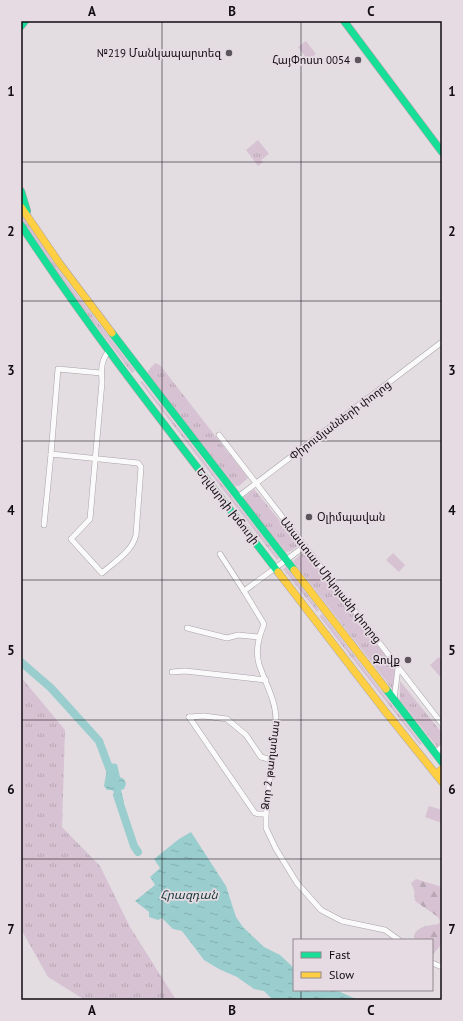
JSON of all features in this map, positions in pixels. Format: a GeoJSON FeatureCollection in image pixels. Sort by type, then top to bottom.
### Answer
{"type":"FeatureCollection","features":[{"type":"Feature","properties":{"kind":"main road"},"geometry":{"type":"LineString","coordinates":[[21,26],[25,21]]}},
{"type":"Feature","properties":{"kind":"main road"},"geometry":{"type":"LineString","coordinates":[[345,21],[442,148]]}},
{"type":"Feature","properties":{"kind":"main road"},"geometry":{"type":"LineString","coordinates":[[345,21],[442,152]]}},
{"type":"Feature","properties":{"kind":"main road"},"geometry":{"type":"LineString","coordinates":[[21,190],[30,222]]}},
{"type":"Feature","properties":{"kind":"main road","name":"Եղվարդի խճուղի"},"geometry":{"type":"LineString","coordinates":[[21,207],[30,222],[141,372],[442,762]]}},
{"type":"Feature","properties":{"kind":"main road","name":"Եղվարդի խճուղի"},"geometry":{"type":"LineString","coordinates":[[21,226],[55,277],[109,351],[417,752],[442,782]]}},
{"type":"Feature","properties":{"kind":"main road"},"geometry":{"type":"LineString","coordinates":[[130,378],[141,372]]}},
{"type":"Feature","properties":{"kind":"main road"},"geometry":{"type":"LineString","coordinates":[[436,774],[442,769]]}},
{"type":"Feature","properties":{"kind":"street","name":"Փիրումյանների փողոց"},"geometry":{"type":"LineString","coordinates":[[238,497],[442,342]]}},
{"type":"Feature","properties":{"kind":"street"},"geometry":{"type":"LineString","coordinates":[[51,454],[95,459],[138,463],[140,467],[136,535],[134,542],[129,549],[102,573],[71,539],[90,519],[95,459],[102,382],[101,373],[103,359],[109,351]]}},
{"type":"Feature","properties":{"kind":"street"},"geometry":{"type":"LineString","coordinates":[[44,525],[58,369],[101,373]]}},
{"type":"Feature","properties":{"kind":"street","name":"Անաստաս Միկոյանի փողոց"},"geometry":{"type":"LineString","coordinates":[[219,435],[442,724]]}},
{"type":"Feature","properties":{"kind":"street"},"geometry":{"type":"LineString","coordinates":[[220,554],[244,591],[305,546]]}},
{"type":"Feature","properties":{"kind":"street","name":"Ձոր 2 թաղամաս"},"geometry":{"type":"LineString","coordinates":[[244,591],[264,624],[259,637],[259,663],[276,710],[272,760],[266,814],[255,813],[189,717],[204,716],[227,719],[246,735],[261,757],[272,760]]}},
{"type":"Feature","properties":{"kind":"street"},"geometry":{"type":"LineString","coordinates":[[186,628],[227,638],[238,635],[259,637]]}},
{"type":"Feature","properties":{"kind":"street"},"geometry":{"type":"LineString","coordinates":[[394,700],[398,668]]}},
{"type":"Feature","properties":{"kind":"street"},"geometry":{"type":"LineString","coordinates":[[172,672],[185,671],[266,680]]}},
{"type":"Feature","properties":{"kind":"street"},"geometry":{"type":"LineString","coordinates":[[435,753],[442,747]]}},
{"type":"Feature","properties":{"kind":"street"},"geometry":{"type":"LineString","coordinates":[[266,814],[266,828],[276,849],[297,883],[322,910],[342,921],[385,930],[398,939]]}},
{"type":"Feature","properties":{"kind":"green space"},"geometry":{"type":"Polygon","coordinates":[[[306,41],[316,54],[308,60],[298,47],[306,41]]]}},
{"type":"Feature","properties":{"kind":"green space"},"geometry":{"type":"Polygon","coordinates":[[[258,140],[269,154],[261,160],[263,162],[258,166],[246,150],[258,140]]]}},
{"type":"Feature","properties":{"kind":"green space"},"geometry":{"type":"Polygon","coordinates":[[[21,212],[62,275],[135,371],[132,373],[59,277],[21,219],[21,212]]]}},
{"type":"Feature","properties":{"kind":"green space"},"geometry":{"type":"Polygon","coordinates":[[[155,363],[160,365],[248,478],[239,486],[235,486],[148,374],[148,371],[155,363]]]}},
{"type":"Feature","properties":{"kind":"green space"},"geometry":{"type":"Polygon","coordinates":[[[142,381],[279,558],[277,560],[140,382],[142,381]]]}},
{"type":"Feature","properties":{"kind":"green space"},"geometry":{"type":"Polygon","coordinates":[[[254,489],[298,543],[298,546],[291,551],[286,552],[245,501],[244,497],[254,489]]]}},
{"type":"Feature","properties":{"kind":"green space"},"geometry":{"type":"Polygon","coordinates":[[[305,551],[395,668],[393,690],[293,561],[305,551]]]}},
{"type":"Feature","properties":{"kind":"green space"},"geometry":{"type":"Polygon","coordinates":[[[393,553],[405,565],[399,572],[386,560],[393,553]]]}},
{"type":"Feature","properties":{"kind":"green space"},"geometry":{"type":"Polygon","coordinates":[[[286,567],[319,610],[317,612],[283,569],[286,567]]]}},
{"type":"Feature","properties":{"kind":"green space"},"geometry":{"type":"Polygon","coordinates":[[[322,614],[422,744],[420,745],[319,616],[322,614]]]}},
{"type":"Feature","properties":{"kind":"green space"},"geometry":{"type":"Polygon","coordinates":[[[439,657],[442,661],[442,679],[430,665],[439,657]]]}},
{"type":"Feature","properties":{"kind":"green space"},"geometry":{"type":"Polygon","coordinates":[[[21,677],[65,730],[62,827],[100,866],[130,927],[176,1000],[85,1000],[48,977],[21,929],[21,677]]]}},
{"type":"Feature","properties":{"kind":"green space"},"geometry":{"type":"Polygon","coordinates":[[[400,681],[442,733],[442,742],[437,747],[400,700],[400,681]]]}},
{"type":"Feature","properties":{"kind":"green space"},"geometry":{"type":"Polygon","coordinates":[[[429,806],[442,810],[442,823],[425,817],[429,806]]]}},
{"type":"Feature","properties":{"kind":"green space"},"geometry":{"type":"Polygon","coordinates":[[[416,879],[442,887],[442,944],[433,954],[433,939],[414,939],[415,934],[422,927],[438,924],[440,922],[438,917],[415,901],[414,890],[411,883],[416,879]]]}},
{"type":"Feature","properties":{"kind":"water"},"geometry":{"type":"Polygon","coordinates":[[[108,763],[117,764],[120,777],[124,779],[126,784],[124,789],[121,790],[124,802],[120,805],[117,805],[114,792],[112,790],[107,790],[104,786],[108,763]]]}},
{"type":"Feature","properties":{"kind":"water","name":"Հրազդան"},"geometry":{"type":"Polygon","coordinates":[[[191,832],[226,886],[236,917],[243,927],[264,947],[280,955],[293,967],[293,991],[338,991],[358,1000],[273,1000],[264,991],[254,989],[237,977],[204,960],[182,931],[173,929],[162,918],[158,920],[149,917],[149,912],[135,901],[155,885],[150,877],[160,868],[154,859],[179,839],[191,832]]]}},
{"type":"Feature","properties":{"kind":"waterway","name":"Հրազդան"},"geometry":{"type":"LineString","coordinates":[[21,662],[51,688],[99,741],[111,773]]}},
{"type":"Feature","properties":{"kind":"waterway","name":"Հրազդան"},"geometry":{"type":"LineString","coordinates":[[117,795],[134,846],[138,852]]}},
{"type":"Feature","properties":{"kind":"traffic: fast"},"geometry":{"type":"LineString","coordinates":[[21,26],[25,21]]}},
{"type":"Feature","properties":{"kind":"traffic: fast"},"geometry":{"type":"LineString","coordinates":[[344,21],[442,152]]}},
{"type":"Feature","properties":{"kind":"traffic: fast"},"geometry":{"type":"LineString","coordinates":[[21,191],[27,211]]}},
{"type":"Feature","properties":{"kind":"traffic: fast"},"geometry":{"type":"LineString","coordinates":[[21,225],[51,270],[114,358],[278,572]]}},
{"type":"Feature","properties":{"kind":"traffic: fast"},"geometry":{"type":"LineString","coordinates":[[112,333],[294,570]]}},
{"type":"Feature","properties":{"kind":"traffic: fast"},"geometry":{"type":"LineString","coordinates":[[386,689],[442,762]]}},
{"type":"Feature","properties":{"kind":"traffic: slow"},"geometry":{"type":"LineString","coordinates":[[21,207],[60,264],[112,333]]}},
{"type":"Feature","properties":{"kind":"traffic: slow"},"geometry":{"type":"LineString","coordinates":[[294,570],[386,689]]}},
{"type":"Feature","properties":{"kind":"traffic: slow"},"geometry":{"type":"LineString","coordinates":[[278,572],[385,711],[442,782]]}},
{"type":"Feature","properties":{"kind":"traffic: slow"},"geometry":{"type":"LineString","coordinates":[[436,774],[442,769]]}},
{"type":"Feature","properties":{"kind":"place","name":"№219 Մանկապարտեզ"},"geometry":{"type":"Point","coordinates":[229,53]}},
{"type":"Feature","properties":{"kind":"place","name":"ՀայՓոստ 0054"},"geometry":{"type":"Point","coordinates":[358,60]}},
{"type":"Feature","properties":{"kind":"place","name":"Օլիմպավան"},"geometry":{"type":"Point","coordinates":[309,517]}},
{"type":"Feature","properties":{"kind":"place","name":"Զովք"},"geometry":{"type":"Point","coordinates":[408,660]}}]}
